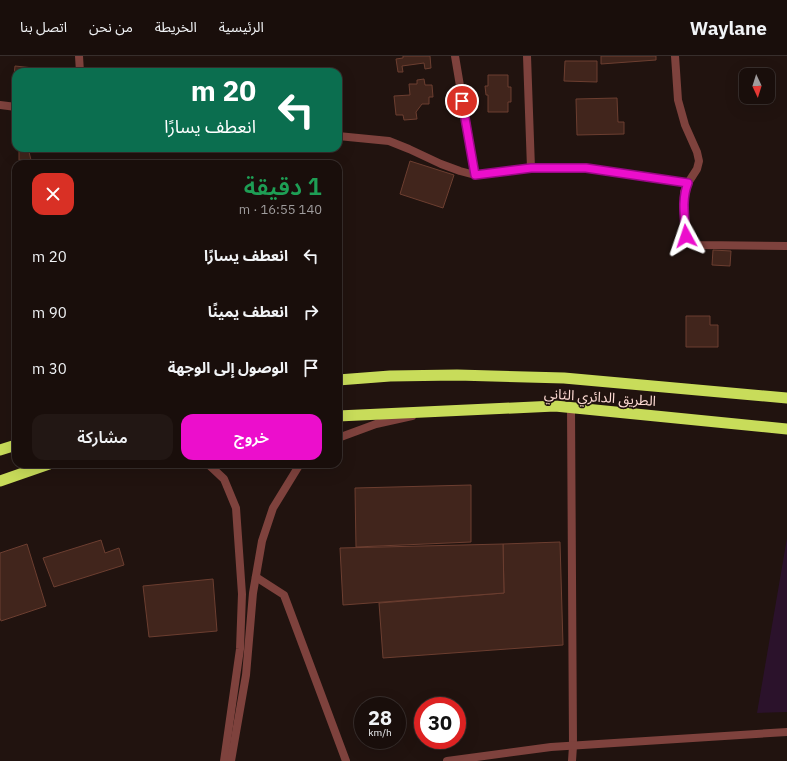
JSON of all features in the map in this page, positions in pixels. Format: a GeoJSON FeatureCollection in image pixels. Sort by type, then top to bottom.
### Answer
{"type":"FeatureCollection","features":[{"type":"Feature","properties":{"kind":"highway","name":"الطريق الدائري الثاني"},"geometry":{"type":"LineString","coordinates":[[342,380],[390,376],[564,378],[787,398]]}},
{"type":"Feature","properties":{"kind":"highway","name":"الطريق الدائري الثاني"},"geometry":{"type":"LineString","coordinates":[[342,416],[555,406],[787,429]]}},
{"type":"Feature","properties":{"kind":"highway"},"geometry":{"type":"LineString","coordinates":[[0,450],[12,446]]}},
{"type":"Feature","properties":{"kind":"highway"},"geometry":{"type":"LineString","coordinates":[[0,481],[37,468]]}},
{"type":"Feature","properties":{"kind":"street"},"geometry":{"type":"LineString","coordinates":[[79,56],[80,68]]}},
{"type":"Feature","properties":{"kind":"street"},"geometry":{"type":"LineString","coordinates":[[455,56],[475,175]]}},
{"type":"Feature","properties":{"kind":"street"},"geometry":{"type":"LineString","coordinates":[[527,56],[531,168]]}},
{"type":"Feature","properties":{"kind":"street"},"geometry":{"type":"LineString","coordinates":[[675,56],[678,100],[685,125],[697,152],[699,161],[697,169],[684,192],[686,236],[690,242],[698,245],[787,246]]}},
{"type":"Feature","properties":{"kind":"street"},"geometry":{"type":"LineString","coordinates":[[0,105],[12,106]]}},
{"type":"Feature","properties":{"kind":"street"},"geometry":{"type":"LineString","coordinates":[[342,136],[389,141],[441,164],[475,175],[531,168],[586,168],[688,183]]}},
{"type":"Feature","properties":{"kind":"street"},"geometry":{"type":"LineString","coordinates":[[571,408],[572,761]]}},
{"type":"Feature","properties":{"kind":"street"},"geometry":{"type":"LineString","coordinates":[[342,437],[376,424],[430,412]]}},
{"type":"Feature","properties":{"kind":"street"},"geometry":{"type":"LineString","coordinates":[[212,468],[224,479],[236,508],[242,594],[240,649],[224,761]]}},
{"type":"Feature","properties":{"kind":"street"},"geometry":{"type":"LineString","coordinates":[[231,761],[246,675],[253,593],[262,541],[273,508],[298,468]]}},
{"type":"Feature","properties":{"kind":"street"},"geometry":{"type":"LineString","coordinates":[[256,577],[284,595],[346,761]]}},
{"type":"Feature","properties":{"kind":"street"},"geometry":{"type":"LineString","coordinates":[[447,761],[552,747],[787,732]]}},
{"type":"Feature","properties":{"kind":"shaded area"},"geometry":{"type":"Polygon","coordinates":[[[787,538],[787,712],[757,713],[787,538]]]}},
{"type":"Feature","properties":{"kind":"building"},"geometry":{"type":"Polygon","coordinates":[[[403,56],[430,56],[431,68],[425,69],[424,63],[402,66],[403,72],[398,72],[396,59],[403,58],[403,56]]]}},
{"type":"Feature","properties":{"kind":"building"},"geometry":{"type":"Polygon","coordinates":[[[601,56],[656,56],[656,60],[601,64],[601,56]]]}},
{"type":"Feature","properties":{"kind":"building"},"geometry":{"type":"Polygon","coordinates":[[[565,61],[597,61],[597,82],[564,81],[565,61]]]}},
{"type":"Feature","properties":{"kind":"building"},"geometry":{"type":"Polygon","coordinates":[[[15,66],[34,68],[15,68],[15,66]]]}},
{"type":"Feature","properties":{"kind":"building"},"geometry":{"type":"Polygon","coordinates":[[[488,75],[508,75],[508,87],[511,87],[511,102],[508,102],[508,112],[488,112],[488,95],[486,95],[485,86],[488,86],[488,75]]]}},
{"type":"Feature","properties":{"kind":"building"},"geometry":{"type":"Polygon","coordinates":[[[424,79],[425,85],[432,85],[433,97],[429,97],[429,104],[422,104],[416,112],[417,119],[404,120],[403,115],[396,115],[394,96],[410,95],[409,84],[417,84],[417,80],[424,79]]]}},
{"type":"Feature","properties":{"kind":"building"},"geometry":{"type":"Polygon","coordinates":[[[617,98],[618,122],[624,122],[624,134],[577,135],[576,99],[617,98]]]}},
{"type":"Feature","properties":{"kind":"building"},"geometry":{"type":"Polygon","coordinates":[[[19,152],[29,152],[31,160],[19,160],[19,152]]]}},
{"type":"Feature","properties":{"kind":"building"},"geometry":{"type":"Polygon","coordinates":[[[410,161],[454,175],[443,208],[400,194],[410,161]]]}},
{"type":"Feature","properties":{"kind":"building"},"geometry":{"type":"Polygon","coordinates":[[[713,250],[731,251],[730,266],[712,265],[713,250]]]}},
{"type":"Feature","properties":{"kind":"building"},"geometry":{"type":"Polygon","coordinates":[[[686,316],[710,316],[710,325],[718,325],[718,347],[686,347],[686,316]]]}},
{"type":"Feature","properties":{"kind":"building"},"geometry":{"type":"Polygon","coordinates":[[[471,485],[471,542],[356,547],[355,488],[471,485]]]}},
{"type":"Feature","properties":{"kind":"building"},"geometry":{"type":"Polygon","coordinates":[[[101,540],[105,553],[119,548],[124,565],[54,587],[43,558],[101,540]]]}},
{"type":"Feature","properties":{"kind":"building"},"geometry":{"type":"Polygon","coordinates":[[[560,542],[563,645],[383,658],[379,603],[504,593],[503,544],[560,542]]]}},
{"type":"Feature","properties":{"kind":"building"},"geometry":{"type":"Polygon","coordinates":[[[27,544],[46,606],[1,621],[0,553],[27,544]]]}},
{"type":"Feature","properties":{"kind":"building"},"geometry":{"type":"Polygon","coordinates":[[[503,544],[504,593],[343,605],[340,548],[503,544]]]}},
{"type":"Feature","properties":{"kind":"building"},"geometry":{"type":"Polygon","coordinates":[[[213,579],[217,631],[149,637],[143,586],[213,579]]]}},
{"type":"Feature","properties":{"kind":"route"},"geometry":{"type":"LineString","coordinates":[[462,101],[475,175],[531,168],[586,168],[688,183],[684,192],[686,236]]}}]}
